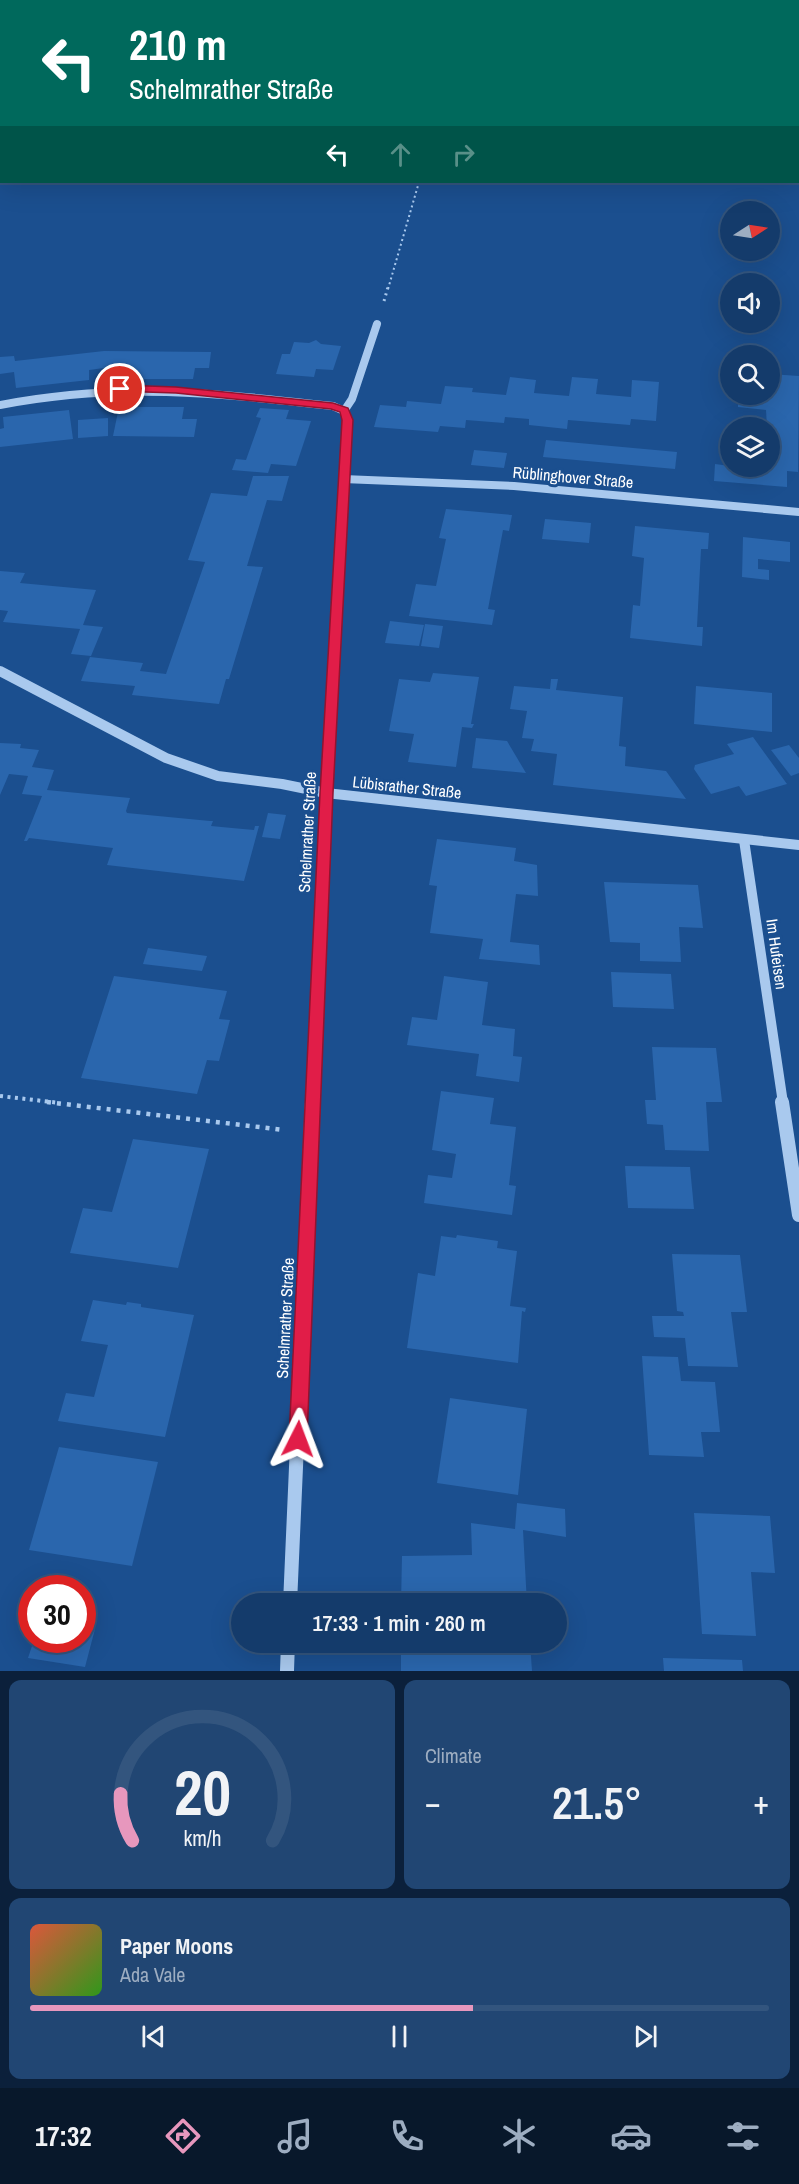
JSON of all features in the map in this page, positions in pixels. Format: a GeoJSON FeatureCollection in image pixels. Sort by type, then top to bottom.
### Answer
{"type":"FeatureCollection","features":[{"type":"Feature","properties":{"kind":"street"},"geometry":{"type":"LineString","coordinates":[[0,405],[43,397],[120,389],[176,390],[333,406],[344,411],[352,399],[377,324]]}},
{"type":"Feature","properties":{"kind":"street","name":"Schelmrather Straße"},"geometry":{"type":"LineString","coordinates":[[290,1593],[326,793],[348,420],[344,411]]}},
{"type":"Feature","properties":{"kind":"street","name":"Rüblinghover Straße"},"geometry":{"type":"LineString","coordinates":[[343,478],[399,478],[521,487],[799,512]]}},
{"type":"Feature","properties":{"kind":"street","name":"Lübisrather Straße"},"geometry":{"type":"LineString","coordinates":[[0,671],[166,758],[218,776],[282,784],[326,793],[799,845]]}},
{"type":"Feature","properties":{"kind":"street","name":"Im Hufeisen"},"geometry":{"type":"LineString","coordinates":[[744,840],[799,1215]]}},
{"type":"Feature","properties":{"kind":"street"},"geometry":{"type":"LineString","coordinates":[[287,1671],[288,1653]]}},
{"type":"Feature","properties":{"kind":"path"},"geometry":{"type":"LineString","coordinates":[[377,324],[419,183]]}},
{"type":"Feature","properties":{"kind":"path"},"geometry":{"type":"LineString","coordinates":[[0,1096],[311,1134]]}},
{"type":"Feature","properties":{"kind":"building"},"geometry":{"type":"Polygon","coordinates":[[[316,340],[321,344],[341,346],[333,370],[316,369],[314,377],[276,374],[282,354],[290,354],[294,342],[309,343],[316,340]]]}},
{"type":"Feature","properties":{"kind":"building"},"geometry":{"type":"Polygon","coordinates":[[[104,351],[211,352],[209,368],[195,368],[193,379],[120,379],[122,368],[104,368],[89,370],[89,380],[16,388],[14,372],[0,374],[0,357],[14,356],[15,361],[104,351]]]}},
{"type":"Feature","properties":{"kind":"building"},"geometry":{"type":"Polygon","coordinates":[[[780,375],[799,376],[798,472],[787,471],[787,487],[714,481],[715,464],[720,465],[720,477],[780,477],[780,417],[766,417],[766,410],[738,407],[738,405],[780,405],[780,375]]]}},
{"type":"Feature","properties":{"kind":"building"},"geometry":{"type":"Polygon","coordinates":[[[510,377],[536,380],[534,393],[569,396],[572,377],[598,379],[596,394],[631,397],[632,380],[659,382],[656,421],[631,419],[630,425],[568,420],[567,429],[529,425],[529,419],[505,417],[504,423],[466,420],[465,428],[440,426],[438,432],[374,427],[380,405],[406,407],[407,401],[441,404],[445,386],[473,388],[472,392],[506,395],[510,377]]]}},
{"type":"Feature","properties":{"kind":"building"},"geometry":{"type":"Polygon","coordinates":[[[119,407],[184,407],[182,419],[197,419],[194,437],[113,436],[119,407]]]}},
{"type":"Feature","properties":{"kind":"building"},"geometry":{"type":"Polygon","coordinates":[[[260,408],[289,410],[286,419],[311,421],[296,466],[271,464],[268,473],[232,470],[236,459],[246,460],[261,418],[256,417],[260,408]]]}},
{"type":"Feature","properties":{"kind":"building"},"geometry":{"type":"Polygon","coordinates":[[[69,410],[73,439],[0,447],[0,429],[4,428],[3,417],[69,410]]]}},
{"type":"Feature","properties":{"kind":"building"},"geometry":{"type":"Polygon","coordinates":[[[108,418],[108,436],[78,438],[78,420],[108,418]]]}},
{"type":"Feature","properties":{"kind":"building"},"geometry":{"type":"Polygon","coordinates":[[[546,440],[677,452],[675,469],[543,457],[546,440]]]}},
{"type":"Feature","properties":{"kind":"building"},"geometry":{"type":"Polygon","coordinates":[[[474,450],[507,453],[504,468],[471,465],[474,450]]]}},
{"type":"Feature","properties":{"kind":"building"},"geometry":{"type":"Polygon","coordinates":[[[253,476],[289,476],[282,501],[267,500],[247,566],[263,567],[229,679],[226,679],[219,704],[132,695],[135,686],[81,681],[90,657],[143,663],[140,671],[166,674],[205,562],[188,560],[211,493],[247,496],[253,476]]]}},
{"type":"Feature","properties":{"kind":"building"},"geometry":{"type":"Polygon","coordinates":[[[446,509],[512,515],[509,531],[503,530],[488,609],[495,610],[492,625],[409,616],[416,584],[436,586],[446,539],[439,538],[446,509]]]}},
{"type":"Feature","properties":{"kind":"building"},"geometry":{"type":"Polygon","coordinates":[[[545,519],[591,523],[589,543],[542,539],[545,519]]]}},
{"type":"Feature","properties":{"kind":"building"},"geometry":{"type":"Polygon","coordinates":[[[635,526],[709,533],[708,549],[701,549],[697,627],[703,627],[702,646],[630,638],[633,605],[640,606],[644,558],[632,556],[635,526]]]}},
{"type":"Feature","properties":{"kind":"building"},"geometry":{"type":"Polygon","coordinates":[[[743,537],[790,542],[790,562],[758,559],[758,569],[769,570],[769,580],[742,577],[743,537]]]}},
{"type":"Feature","properties":{"kind":"building"},"geometry":{"type":"Polygon","coordinates":[[[0,571],[25,573],[20,583],[96,590],[83,625],[103,627],[91,656],[71,654],[80,629],[3,622],[8,611],[0,610],[0,571]]]}},
{"type":"Feature","properties":{"kind":"building"},"geometry":{"type":"Polygon","coordinates":[[[390,621],[424,625],[419,646],[385,643],[390,621]]]}},
{"type":"Feature","properties":{"kind":"building"},"geometry":{"type":"Polygon","coordinates":[[[425,624],[443,626],[439,648],[421,646],[425,624]]]}},
{"type":"Feature","properties":{"kind":"building"},"geometry":{"type":"Polygon","coordinates":[[[433,673],[479,677],[471,724],[474,724],[472,728],[462,727],[456,767],[408,762],[414,734],[389,731],[399,679],[430,682],[433,673]]]}},
{"type":"Feature","properties":{"kind":"building"},"geometry":{"type":"Polygon","coordinates":[[[551,679],[558,679],[556,690],[623,697],[619,746],[626,747],[625,766],[666,771],[686,799],[553,785],[557,754],[531,751],[534,739],[522,738],[527,711],[510,709],[514,686],[550,689],[551,679]]]}},
{"type":"Feature","properties":{"kind":"building"},"geometry":{"type":"Polygon","coordinates":[[[696,686],[772,693],[772,732],[694,724],[696,686]]]}},
{"type":"Feature","properties":{"kind":"building"},"geometry":{"type":"Polygon","coordinates":[[[753,737],[787,784],[746,796],[739,786],[711,794],[694,769],[695,765],[734,754],[727,744],[753,737]]]}},
{"type":"Feature","properties":{"kind":"building"},"geometry":{"type":"Polygon","coordinates":[[[476,738],[507,741],[526,773],[472,768],[476,738]]]}},
{"type":"Feature","properties":{"kind":"building"},"geometry":{"type":"Polygon","coordinates":[[[0,743],[21,744],[20,748],[39,750],[32,767],[54,770],[47,790],[130,798],[127,813],[213,821],[211,826],[254,830],[255,826],[259,826],[244,881],[107,865],[113,848],[29,838],[24,841],[42,796],[22,794],[28,776],[9,774],[0,795],[0,743]]]}},
{"type":"Feature","properties":{"kind":"building"},"geometry":{"type":"Polygon","coordinates":[[[789,745],[799,758],[799,773],[791,776],[771,750],[789,745]]]}},
{"type":"Feature","properties":{"kind":"building"},"geometry":{"type":"Polygon","coordinates":[[[268,813],[286,815],[280,839],[262,837],[268,813]]]}},
{"type":"Feature","properties":{"kind":"building"},"geometry":{"type":"Polygon","coordinates":[[[437,839],[516,848],[514,861],[537,865],[538,896],[516,894],[510,942],[539,945],[540,965],[479,959],[483,939],[430,933],[437,886],[429,885],[437,839]]]}},
{"type":"Feature","properties":{"kind":"building"},"geometry":{"type":"Polygon","coordinates":[[[604,882],[698,885],[703,928],[679,927],[681,962],[640,961],[640,943],[610,942],[604,882]]]}},
{"type":"Feature","properties":{"kind":"building"},"geometry":{"type":"Polygon","coordinates":[[[148,948],[207,956],[202,971],[143,964],[148,948]]]}},
{"type":"Feature","properties":{"kind":"building"},"geometry":{"type":"Polygon","coordinates":[[[611,972],[671,974],[674,1009],[613,1007],[611,972]]]}},
{"type":"Feature","properties":{"kind":"building"},"geometry":{"type":"Polygon","coordinates":[[[114,976],[227,991],[219,1019],[230,1020],[219,1061],[207,1060],[197,1094],[81,1078],[114,976]]]}},
{"type":"Feature","properties":{"kind":"building"},"geometry":{"type":"Polygon","coordinates":[[[444,976],[488,982],[482,1025],[515,1029],[513,1056],[522,1057],[519,1082],[476,1076],[479,1054],[407,1045],[412,1017],[437,1020],[444,976]]]}},
{"type":"Feature","properties":{"kind":"building"},"geometry":{"type":"Polygon","coordinates":[[[652,1047],[716,1048],[722,1102],[706,1102],[709,1151],[665,1150],[663,1125],[647,1124],[645,1100],[656,1100],[652,1047]]]}},
{"type":"Feature","properties":{"kind":"building"},"geometry":{"type":"Polygon","coordinates":[[[441,1091],[494,1098],[490,1124],[516,1127],[509,1185],[516,1186],[512,1215],[424,1203],[428,1175],[452,1178],[456,1154],[432,1150],[441,1091]]]}},
{"type":"Feature","properties":{"kind":"building"},"geometry":{"type":"Polygon","coordinates":[[[133,1139],[209,1149],[178,1268],[70,1253],[83,1208],[112,1212],[133,1139]]]}},
{"type":"Feature","properties":{"kind":"building"},"geometry":{"type":"Polygon","coordinates":[[[625,1166],[690,1167],[694,1209],[628,1208],[625,1166]]]}},
{"type":"Feature","properties":{"kind":"building"},"geometry":{"type":"Polygon","coordinates":[[[457,1235],[498,1241],[497,1248],[517,1251],[510,1306],[526,1308],[525,1312],[522,1311],[518,1363],[407,1348],[418,1273],[435,1276],[441,1236],[456,1238],[457,1235]]]}},
{"type":"Feature","properties":{"kind":"building"},"geometry":{"type":"Polygon","coordinates":[[[672,1254],[740,1255],[747,1312],[731,1312],[738,1367],[688,1366],[685,1338],[654,1337],[652,1316],[684,1316],[683,1312],[677,1311],[672,1254]]]}},
{"type":"Feature","properties":{"kind":"building"},"geometry":{"type":"Polygon","coordinates":[[[93,1300],[126,1305],[127,1302],[141,1304],[141,1307],[194,1315],[165,1437],[58,1421],[66,1393],[94,1397],[108,1345],[81,1341],[93,1300]]]}},
{"type":"Feature","properties":{"kind":"building"},"geometry":{"type":"Polygon","coordinates":[[[642,1356],[678,1357],[681,1381],[715,1382],[720,1432],[701,1432],[704,1457],[649,1455],[642,1356]]]}},
{"type":"Feature","properties":{"kind":"building"},"geometry":{"type":"Polygon","coordinates":[[[450,1398],[527,1409],[518,1495],[437,1483],[450,1398]]]}},
{"type":"Feature","properties":{"kind":"building"},"geometry":{"type":"Polygon","coordinates":[[[59,1447],[158,1462],[132,1566],[29,1550],[59,1447]]]}},
{"type":"Feature","properties":{"kind":"building"},"geometry":{"type":"Polygon","coordinates":[[[517,1503],[565,1509],[566,1537],[523,1530],[526,1593],[401,1593],[402,1556],[472,1555],[471,1523],[515,1529],[517,1503]]]}},
{"type":"Feature","properties":{"kind":"building"},"geometry":{"type":"Polygon","coordinates":[[[694,1513],[770,1516],[775,1573],[751,1572],[756,1636],[702,1634],[694,1513]]]}},
{"type":"Feature","properties":{"kind":"building"},"geometry":{"type":"Polygon","coordinates":[[[30,1653],[89,1653],[85,1667],[28,1658],[30,1653]]]}},
{"type":"Feature","properties":{"kind":"building"},"geometry":{"type":"Polygon","coordinates":[[[401,1653],[531,1653],[532,1671],[401,1671],[401,1653]]]}},
{"type":"Feature","properties":{"kind":"building"},"geometry":{"type":"Polygon","coordinates":[[[663,1658],[742,1660],[743,1671],[664,1671],[663,1658]]]}},
{"type":"Feature","properties":{"kind":"route"},"geometry":{"type":"LineString","coordinates":[[120,389],[176,390],[333,406],[344,411],[348,420],[326,793],[298,1439]]}}]}
